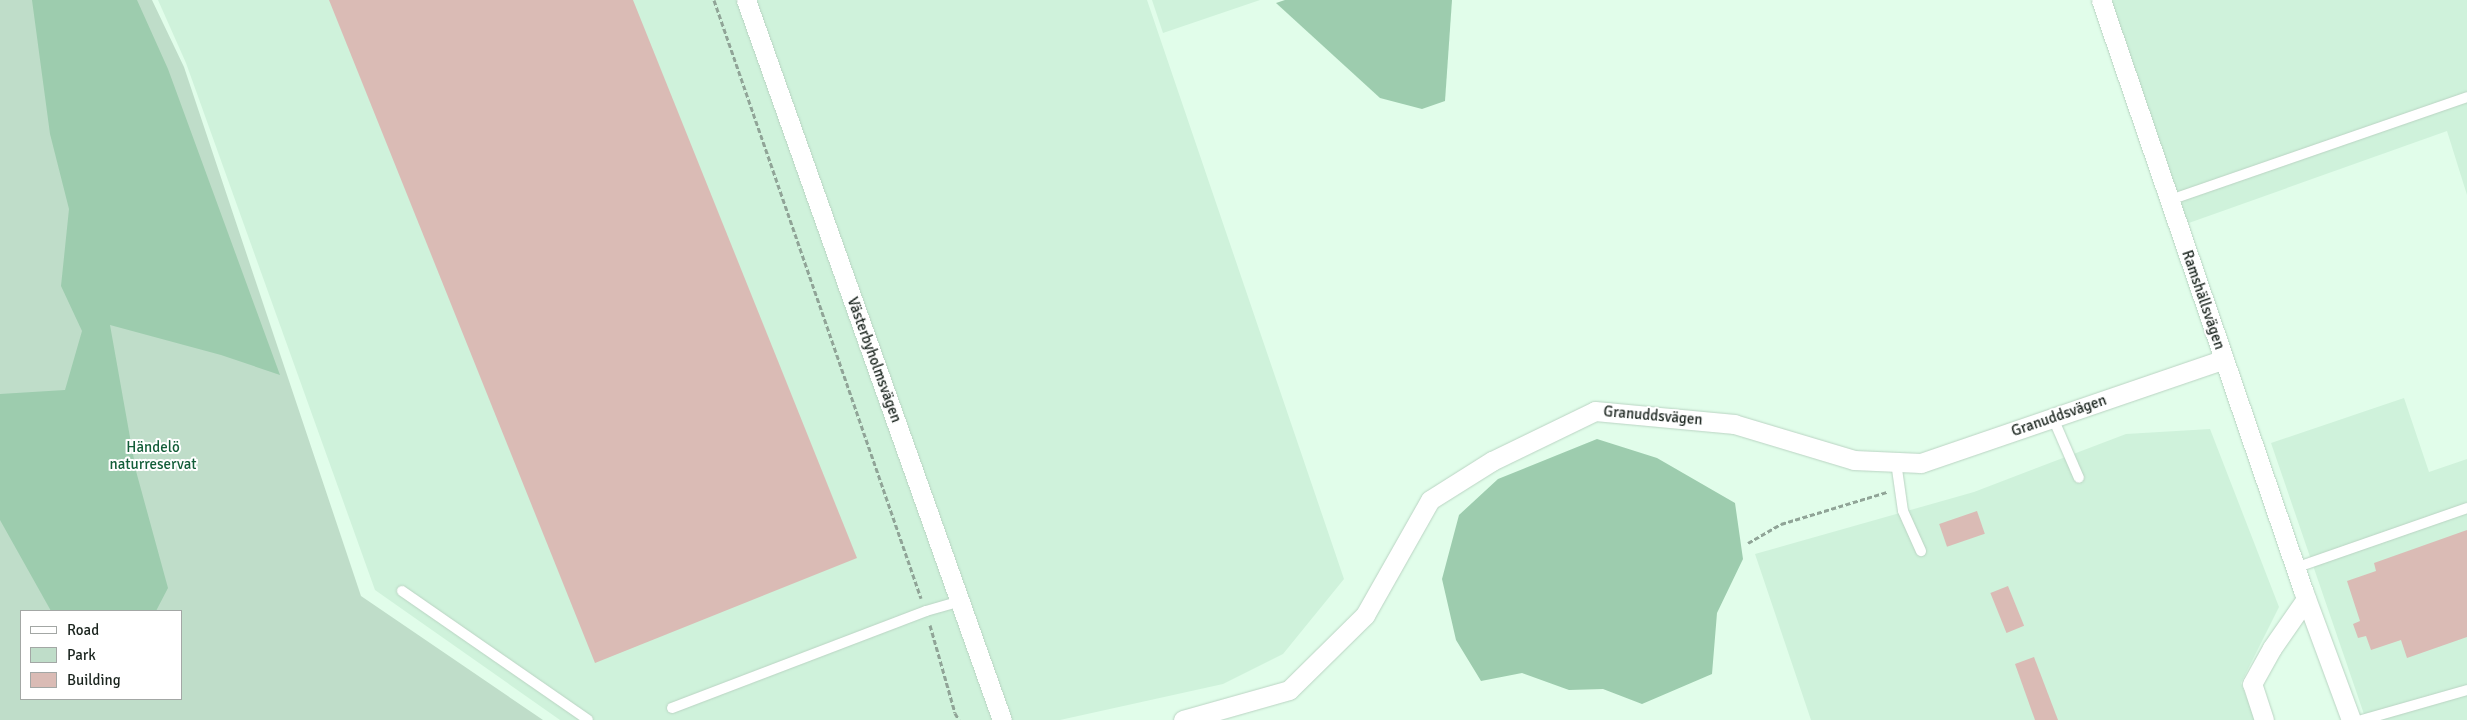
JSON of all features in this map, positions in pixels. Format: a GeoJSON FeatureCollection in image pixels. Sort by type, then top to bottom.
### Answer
{"type":"FeatureCollection","features":[{"type":"Feature","properties":{"kind":"street","name":"Västerbyholmsvägen"},"geometry":{"type":"LineString","coordinates":[[746,0],[1002,720]]}},
{"type":"Feature","properties":{"kind":"street","name":"Ramshällsvägen"},"geometry":{"type":"LineString","coordinates":[[2101,0],[2295,568],[2351,720]]}},
{"type":"Feature","properties":{"kind":"street","name":"Granuddsvägen"},"geometry":{"type":"LineString","coordinates":[[1183,720],[1289,690],[1364,615],[1430,500],[1492,461],[1595,411],[1734,424],[1854,460],[1921,463],[2224,359]]}},
{"type":"Feature","properties":{"kind":"street"},"geometry":{"type":"LineString","coordinates":[[2264,720],[2252,684],[2272,648],[2306,599]]}},
{"type":"Feature","properties":{"kind":"lane"},"geometry":{"type":"LineString","coordinates":[[2170,200],[2467,97]]}},
{"type":"Feature","properties":{"kind":"lane"},"geometry":{"type":"LineString","coordinates":[[2053,418],[2079,478]]}},
{"type":"Feature","properties":{"kind":"lane"},"geometry":{"type":"LineString","coordinates":[[1896,462],[1903,511],[1921,551]]}},
{"type":"Feature","properties":{"kind":"lane"},"geometry":{"type":"LineString","coordinates":[[2295,568],[2467,508]]}},
{"type":"Feature","properties":{"kind":"lane"},"geometry":{"type":"LineString","coordinates":[[402,591],[588,720]]}},
{"type":"Feature","properties":{"kind":"lane"},"geometry":{"type":"LineString","coordinates":[[672,708],[926,611],[960,601]]}},
{"type":"Feature","properties":{"kind":"lane"},"geometry":{"type":"LineString","coordinates":[[2362,720],[2467,690]]}},
{"type":"Feature","properties":{"kind":"path"},"geometry":{"type":"LineString","coordinates":[[714,0],[926,611],[955,713],[959,720]]}},
{"type":"Feature","properties":{"kind":"path"},"geometry":{"type":"LineString","coordinates":[[1748,543],[1781,524],[1900,488]]}},
{"type":"Feature","properties":{"kind":"shaded area"},"geometry":{"type":"Polygon","coordinates":[[[32,0],[137,0],[168,69],[280,375],[221,355],[110,325],[136,471],[168,588],[157,610],[50,610],[0,520],[0,394],[65,390],[82,331],[61,286],[69,209],[50,134],[32,0]]]}},
{"type":"Feature","properties":{"kind":"shaded area"},"geometry":{"type":"Polygon","coordinates":[[[158,0],[1147,0],[1344,579],[1283,654],[1223,684],[1060,720],[560,720],[375,590],[186,63],[158,0]]]}},
{"type":"Feature","properties":{"kind":"shaded area"},"geometry":{"type":"Polygon","coordinates":[[[1152,0],[1260,0],[1163,33],[1152,0]]]}},
{"type":"Feature","properties":{"kind":"shaded area"},"geometry":{"type":"Polygon","coordinates":[[[1285,0],[1452,0],[1445,101],[1422,109],[1380,98],[1276,3],[1285,0]]]}},
{"type":"Feature","properties":{"kind":"shaded area"},"geometry":{"type":"Polygon","coordinates":[[[2109,0],[2467,0],[2467,195],[2447,131],[2186,224],[2109,0]]]}},
{"type":"Feature","properties":{"kind":"shaded area"},"geometry":{"type":"Polygon","coordinates":[[[2404,398],[2429,472],[2467,459],[2467,720],[2366,720],[2271,443],[2404,398]]]}},
{"type":"Feature","properties":{"kind":"shaded area"},"geometry":{"type":"Polygon","coordinates":[[[2210,429],[2279,607],[2241,683],[2255,720],[1811,720],[1755,554],[1974,492],[2126,434],[2210,429]]]}},
{"type":"Feature","properties":{"kind":"shaded area"},"geometry":{"type":"Polygon","coordinates":[[[1597,439],[1657,458],[1735,503],[1743,559],[1717,613],[1712,674],[1642,704],[1603,689],[1569,690],[1522,673],[1481,681],[1456,640],[1442,579],[1459,515],[1498,479],[1597,439]]]}},
{"type":"Feature","properties":{"kind":"green space","name":"Händelö naturreservat"},"geometry":{"type":"Polygon","coordinates":[[[0,0],[152,0],[184,67],[361,596],[543,720],[0,720],[0,0]]]}},
{"type":"Feature","properties":{"kind":"building"},"geometry":{"type":"Polygon","coordinates":[[[329,0],[633,0],[857,558],[595,663],[329,0]]]}},
{"type":"Feature","properties":{"kind":"building"},"geometry":{"type":"Polygon","coordinates":[[[1977,511],[1985,534],[1947,547],[1939,524],[1977,511]]]}},
{"type":"Feature","properties":{"kind":"building"},"geometry":{"type":"Polygon","coordinates":[[[2467,530],[2467,637],[2407,658],[2401,640],[2371,650],[2366,636],[2358,638],[2353,624],[2360,621],[2347,581],[2376,571],[2374,563],[2467,530]]]}},
{"type":"Feature","properties":{"kind":"building"},"geometry":{"type":"Polygon","coordinates":[[[2008,586],[2024,626],[2006,633],[1990,593],[2008,586]]]}},
{"type":"Feature","properties":{"kind":"building"},"geometry":{"type":"Polygon","coordinates":[[[2034,657],[2058,720],[2035,720],[2015,664],[2034,657]]]}}]}
